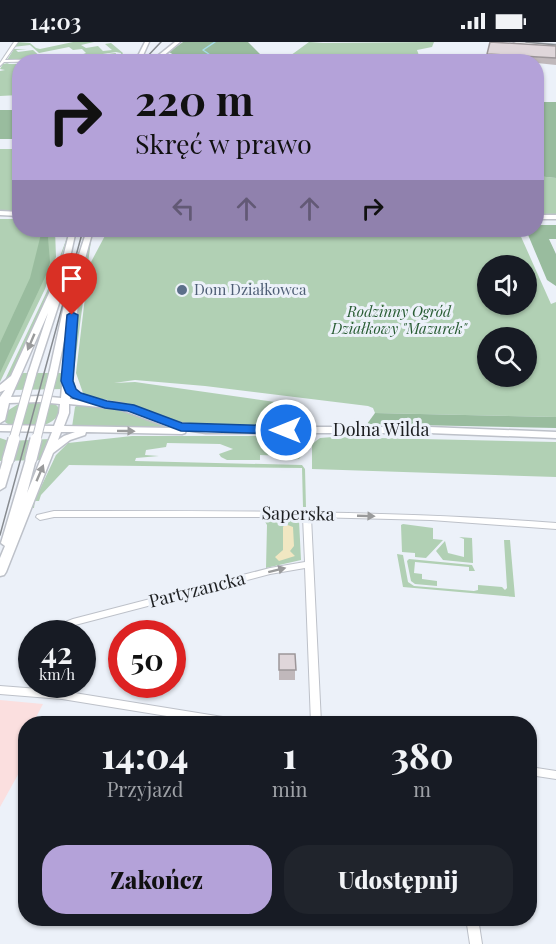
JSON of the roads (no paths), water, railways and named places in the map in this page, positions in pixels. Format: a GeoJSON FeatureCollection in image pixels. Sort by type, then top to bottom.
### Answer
{"type":"FeatureCollection","features":[{"type":"Feature","properties":{"kind":"main road"},"geometry":{"type":"LineString","coordinates":[[162,54],[178,42]]}},
{"type":"Feature","properties":{"kind":"main road"},"geometry":{"type":"LineString","coordinates":[[516,42],[556,46]]}},
{"type":"Feature","properties":{"kind":"main road"},"geometry":{"type":"LineString","coordinates":[[0,487],[32,374],[50,321],[71,237]]}},
{"type":"Feature","properties":{"kind":"main road"},"geometry":{"type":"LineString","coordinates":[[0,571],[53,374],[64,318],[88,237]]}},
{"type":"Feature","properties":{"kind":"main road"},"geometry":{"type":"LineString","coordinates":[[0,420],[3,400],[63,270]]}},
{"type":"Feature","properties":{"kind":"main road"},"geometry":{"type":"LineString","coordinates":[[0,571],[64,415],[76,276]]}},
{"type":"Feature","properties":{"kind":"main road"},"geometry":{"type":"LineString","coordinates":[[0,388],[16,375]]}},
{"type":"Feature","properties":{"kind":"main road"},"geometry":{"type":"LineString","coordinates":[[67,381],[74,394],[105,404]]}},
{"type":"Feature","properties":{"kind":"main road","name":"Dolna Wilda"},"geometry":{"type":"LineString","coordinates":[[3,400],[105,404],[130,408],[181,427],[206,430]]}},
{"type":"Feature","properties":{"kind":"main road","name":"Dolna Wilda"},"geometry":{"type":"LineString","coordinates":[[0,428],[429,430],[556,435]]}},
{"type":"Feature","properties":{"kind":"main road"},"geometry":{"type":"LineString","coordinates":[[49,453],[71,437],[103,430]]}},
{"type":"Feature","properties":{"kind":"street"},"geometry":{"type":"LineString","coordinates":[[0,65],[16,42]]}},
{"type":"Feature","properties":{"kind":"street"},"geometry":{"type":"LineString","coordinates":[[4,60],[12,60]]}},
{"type":"Feature","properties":{"kind":"street","name":"Saperska"},"geometry":{"type":"LineString","coordinates":[[40,517],[54,514],[307,514],[474,520],[556,526]]}},
{"type":"Feature","properties":{"kind":"street"},"geometry":{"type":"LineString","coordinates":[[307,514],[316,716]]}},
{"type":"Feature","properties":{"kind":"street","name":"Partyzancka"},"geometry":{"type":"LineString","coordinates":[[93,620],[270,571],[309,564]]}},
{"type":"Feature","properties":{"kind":"street"},"geometry":{"type":"LineString","coordinates":[[0,690],[18,689]]}},
{"type":"Feature","properties":{"kind":"street"},"geometry":{"type":"LineString","coordinates":[[96,698],[197,716]]}},
{"type":"Feature","properties":{"kind":"street"},"geometry":{"type":"LineString","coordinates":[[537,772],[556,775]]}},
{"type":"Feature","properties":{"kind":"street"},"geometry":{"type":"LineString","coordinates":[[473,926],[476,944]]}},
{"type":"Feature","properties":{"kind":"waterway"},"geometry":{"type":"LineString","coordinates":[[209,54],[203,50],[215,42]]}},
{"type":"Feature","properties":{"kind":"tram line"},"geometry":{"type":"LineString","coordinates":[[150,54],[161,42]]}},
{"type":"Feature","properties":{"kind":"tram line"},"geometry":{"type":"LineString","coordinates":[[526,42],[556,45]]}},
{"type":"Feature","properties":{"kind":"tram line"},"geometry":{"type":"LineString","coordinates":[[0,535],[81,237]]}},
{"type":"Feature","properties":{"kind":"place","name":"Dom Działkowca"},"geometry":{"type":"Point","coordinates":[182,290]}},
{"type":"Feature","properties":{"kind":"park label","name":"Rodzinny Ogród Działkowy \"Mazurek\""},"geometry":{"type":"Point","coordinates":[399,320]}}]}
